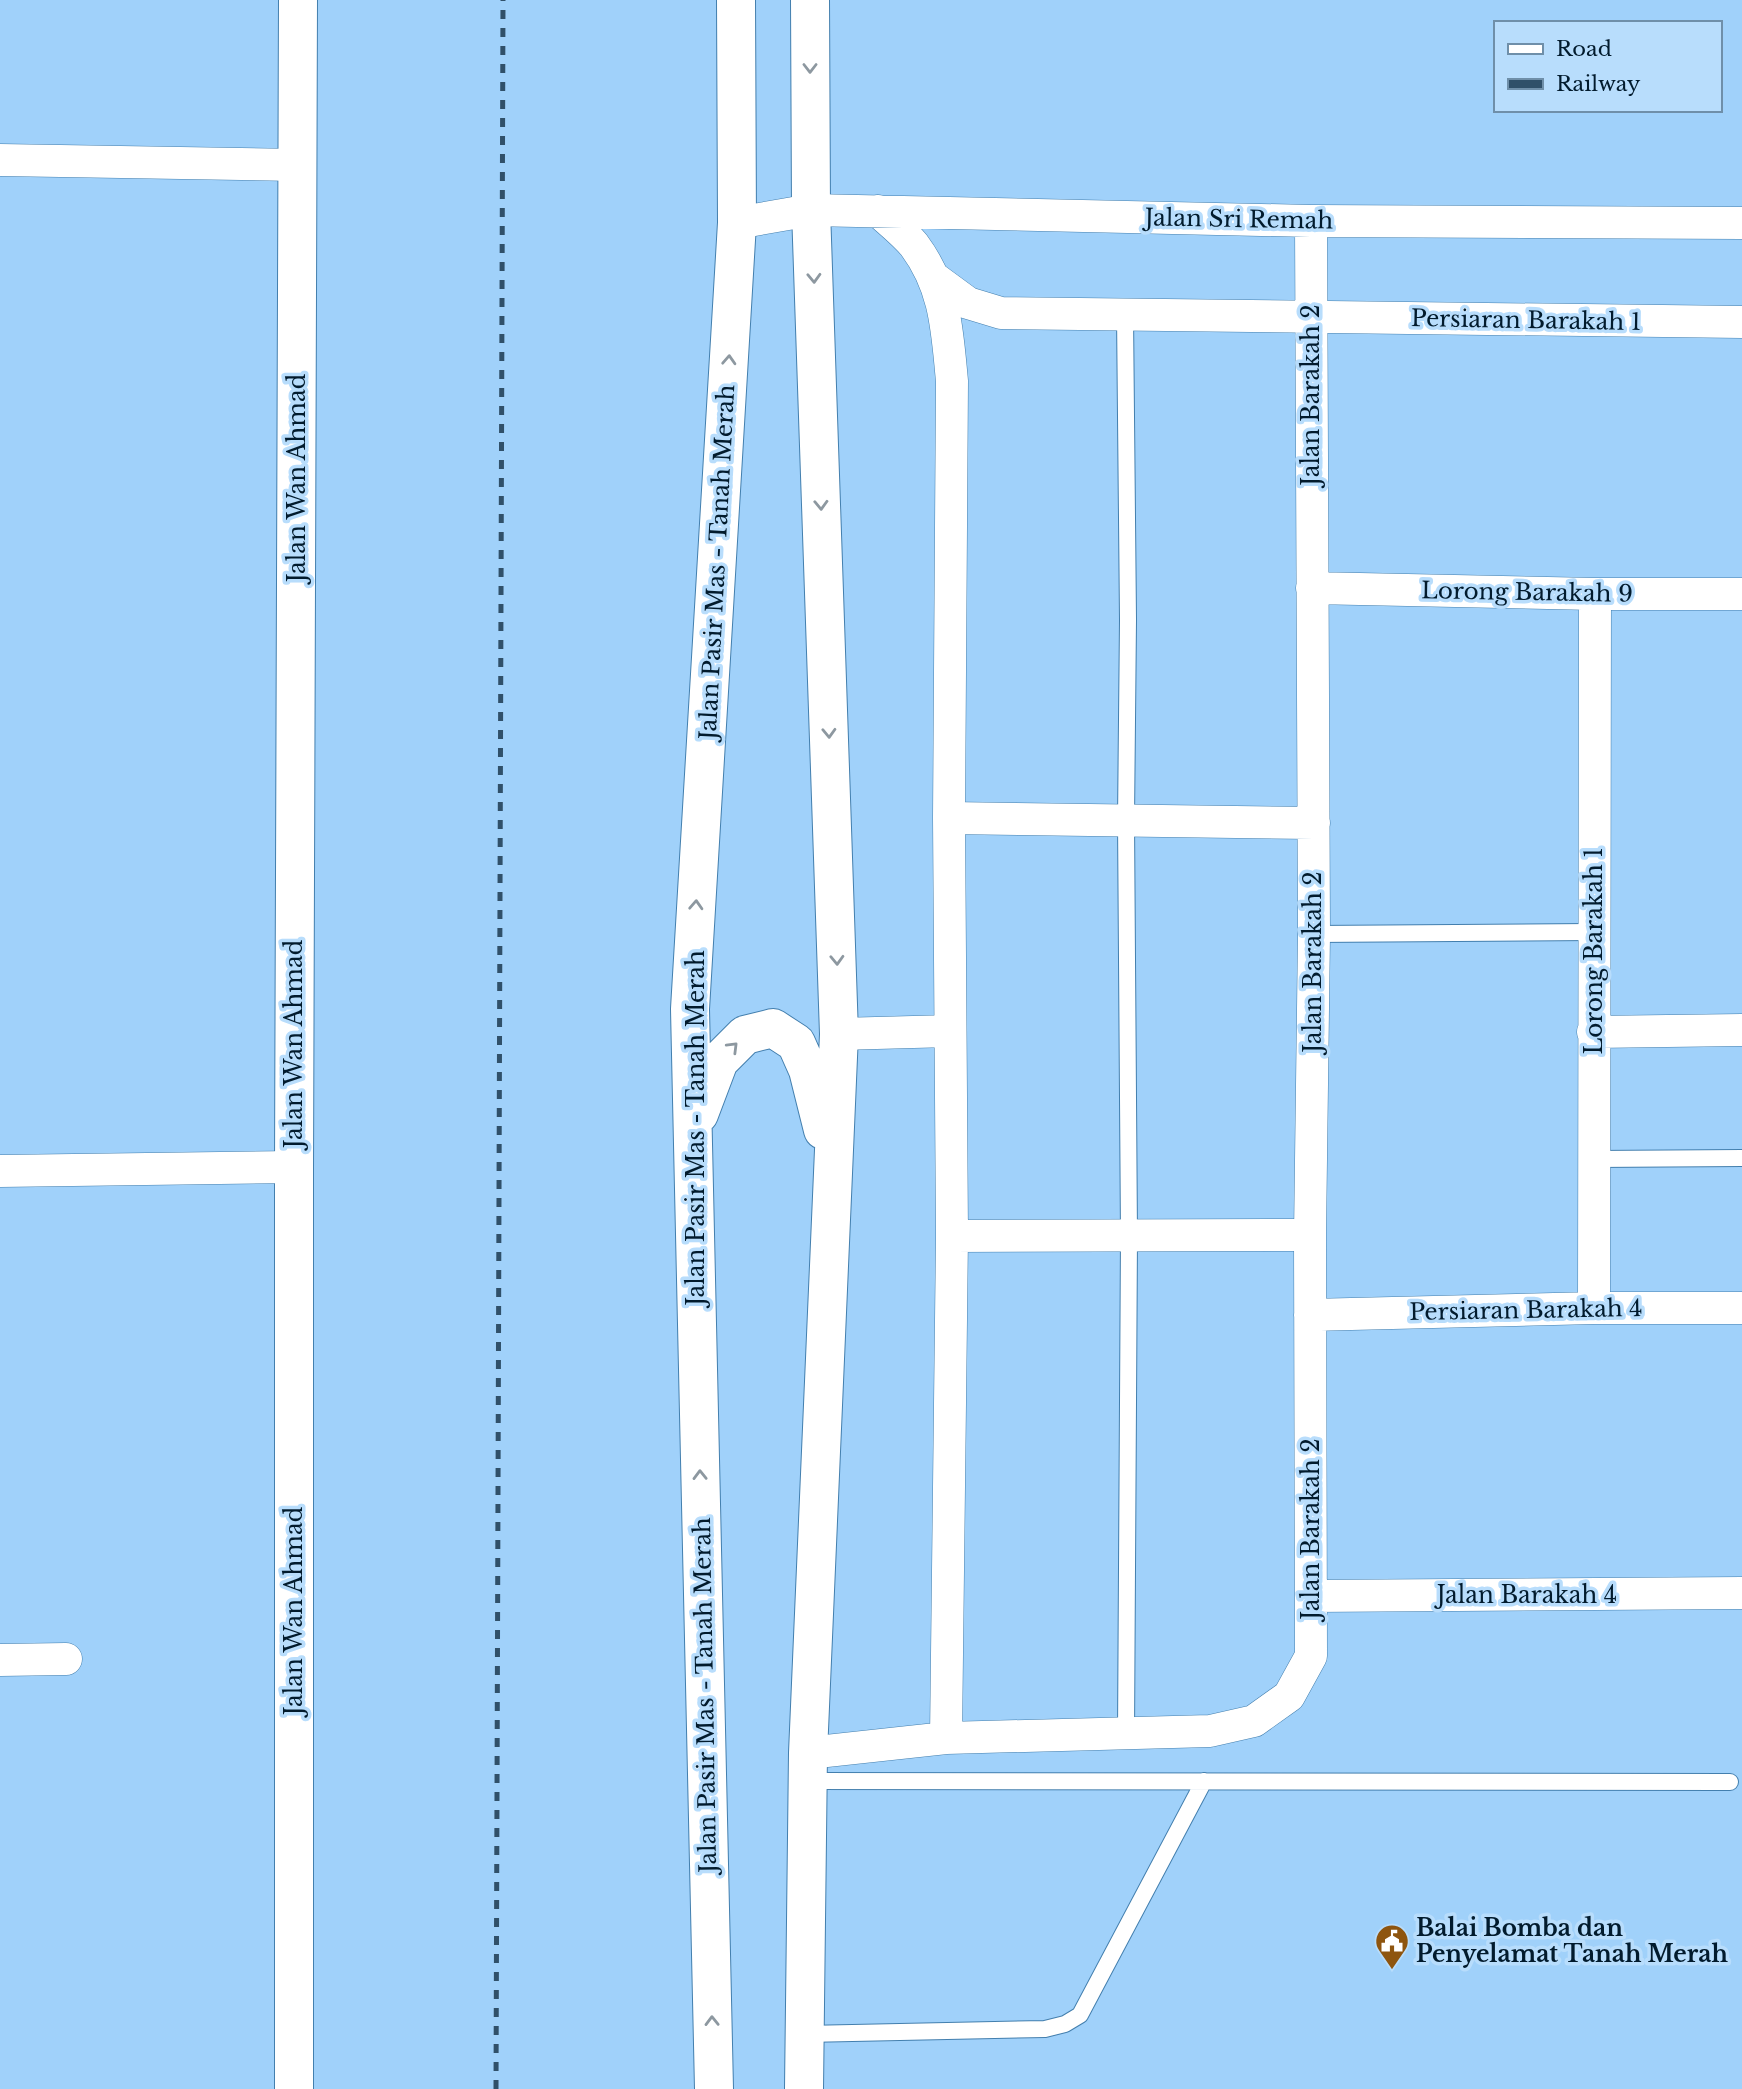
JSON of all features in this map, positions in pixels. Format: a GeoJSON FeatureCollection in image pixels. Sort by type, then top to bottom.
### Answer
{"type":"FeatureCollection","features":[{"type":"Feature","properties":{"kind":"main road","name":"Jalan Wan Ahmad"},"geometry":{"type":"LineString","coordinates":[[294,2089],[298,0]]}},
{"type":"Feature","properties":{"kind":"main road","name":"Jalan Pasir Mas - Tanah Merah"},"geometry":{"type":"LineString","coordinates":[[713,2089],[690,1009],[737,223],[736,0]]}},
{"type":"Feature","properties":{"kind":"main road"},"geometry":{"type":"LineString","coordinates":[[804,2089],[808,1767],[839,1034],[811,210],[810,0]]}},
{"type":"Feature","properties":{"kind":"main road"},"geometry":{"type":"LineString","coordinates":[[693,1129],[719,1061],[745,1035],[772,1028],[796,1043],[808,1070],[833,1179]]}},
{"type":"Feature","properties":{"kind":"street"},"geometry":{"type":"LineString","coordinates":[[0,160],[298,165]]}},
{"type":"Feature","properties":{"kind":"street","name":"Jalan Sri Remah"},"geometry":{"type":"LineString","coordinates":[[737,223],[811,210],[1311,222],[1742,223]]}},
{"type":"Feature","properties":{"kind":"street"},"geometry":{"type":"LineString","coordinates":[[878,211],[913,244],[934,278],[946,317],[952,381],[949,818],[952,1236],[946,1738]]}},
{"type":"Feature","properties":{"kind":"street","name":"Jalan Barakah 2"},"geometry":{"type":"LineString","coordinates":[[1126,1734],[1210,1731],[1254,1721],[1289,1696],[1311,1656],[1310,1235],[1314,823],[1311,222]]}},
{"type":"Feature","properties":{"kind":"street","name":"Persiaran Barakah 1"},"geometry":{"type":"LineString","coordinates":[[934,278],[968,303],[1001,313],[1742,322]]}},
{"type":"Feature","properties":{"kind":"street","name":"Lorong Barakah 9"},"geometry":{"type":"LineString","coordinates":[[1312,588],[1742,594]]}},
{"type":"Feature","properties":{"kind":"street","name":"Lorong Barakah 1"},"geometry":{"type":"LineString","coordinates":[[1594,1308],[1595,594]]}},
{"type":"Feature","properties":{"kind":"street"},"geometry":{"type":"LineString","coordinates":[[949,818],[1314,823]]}},
{"type":"Feature","properties":{"kind":"street"},"geometry":{"type":"LineString","coordinates":[[839,1034],[950,1031]]}},
{"type":"Feature","properties":{"kind":"street"},"geometry":{"type":"LineString","coordinates":[[1593,1032],[1742,1031]]}},
{"type":"Feature","properties":{"kind":"street"},"geometry":{"type":"LineString","coordinates":[[0,1171],[294,1167]]}},
{"type":"Feature","properties":{"kind":"street"},"geometry":{"type":"LineString","coordinates":[[952,1236],[1310,1235]]}},
{"type":"Feature","properties":{"kind":"street","name":"Persiaran Barakah 4"},"geometry":{"type":"LineString","coordinates":[[1310,1315],[1594,1308],[1742,1308]]}},
{"type":"Feature","properties":{"kind":"street","name":"Jalan Barakah 4"},"geometry":{"type":"LineString","coordinates":[[1312,1596],[1742,1593]]}},
{"type":"Feature","properties":{"kind":"street"},"geometry":{"type":"LineString","coordinates":[[0,1660],[66,1659]]}},
{"type":"Feature","properties":{"kind":"street"},"geometry":{"type":"LineString","coordinates":[[808,1767],[946,1738],[1126,1734]]}},
{"type":"Feature","properties":{"kind":"lane"},"geometry":{"type":"LineString","coordinates":[[1125,314],[1129,1237],[1126,1734]]}},
{"type":"Feature","properties":{"kind":"lane"},"geometry":{"type":"LineString","coordinates":[[1314,934],[1593,932]]}},
{"type":"Feature","properties":{"kind":"lane"},"geometry":{"type":"LineString","coordinates":[[1594,1158],[1742,1158]]}},
{"type":"Feature","properties":{"kind":"lane"},"geometry":{"type":"LineString","coordinates":[[808,1767],[1204,1781],[1730,1782]]}},
{"type":"Feature","properties":{"kind":"lane"},"geometry":{"type":"LineString","coordinates":[[804,2034],[1045,2029],[1065,2024],[1080,2015],[1204,1781]]}},
{"type":"Feature","properties":{"kind":"railway"},"geometry":{"type":"LineString","coordinates":[[496,2089],[503,0]]}},
{"type":"Feature","properties":{"kind":"place","name":"Balai Bomba dan Penyelamat Tanah Merah"},"geometry":{"type":"Point","coordinates":[1392,1971]}}]}
